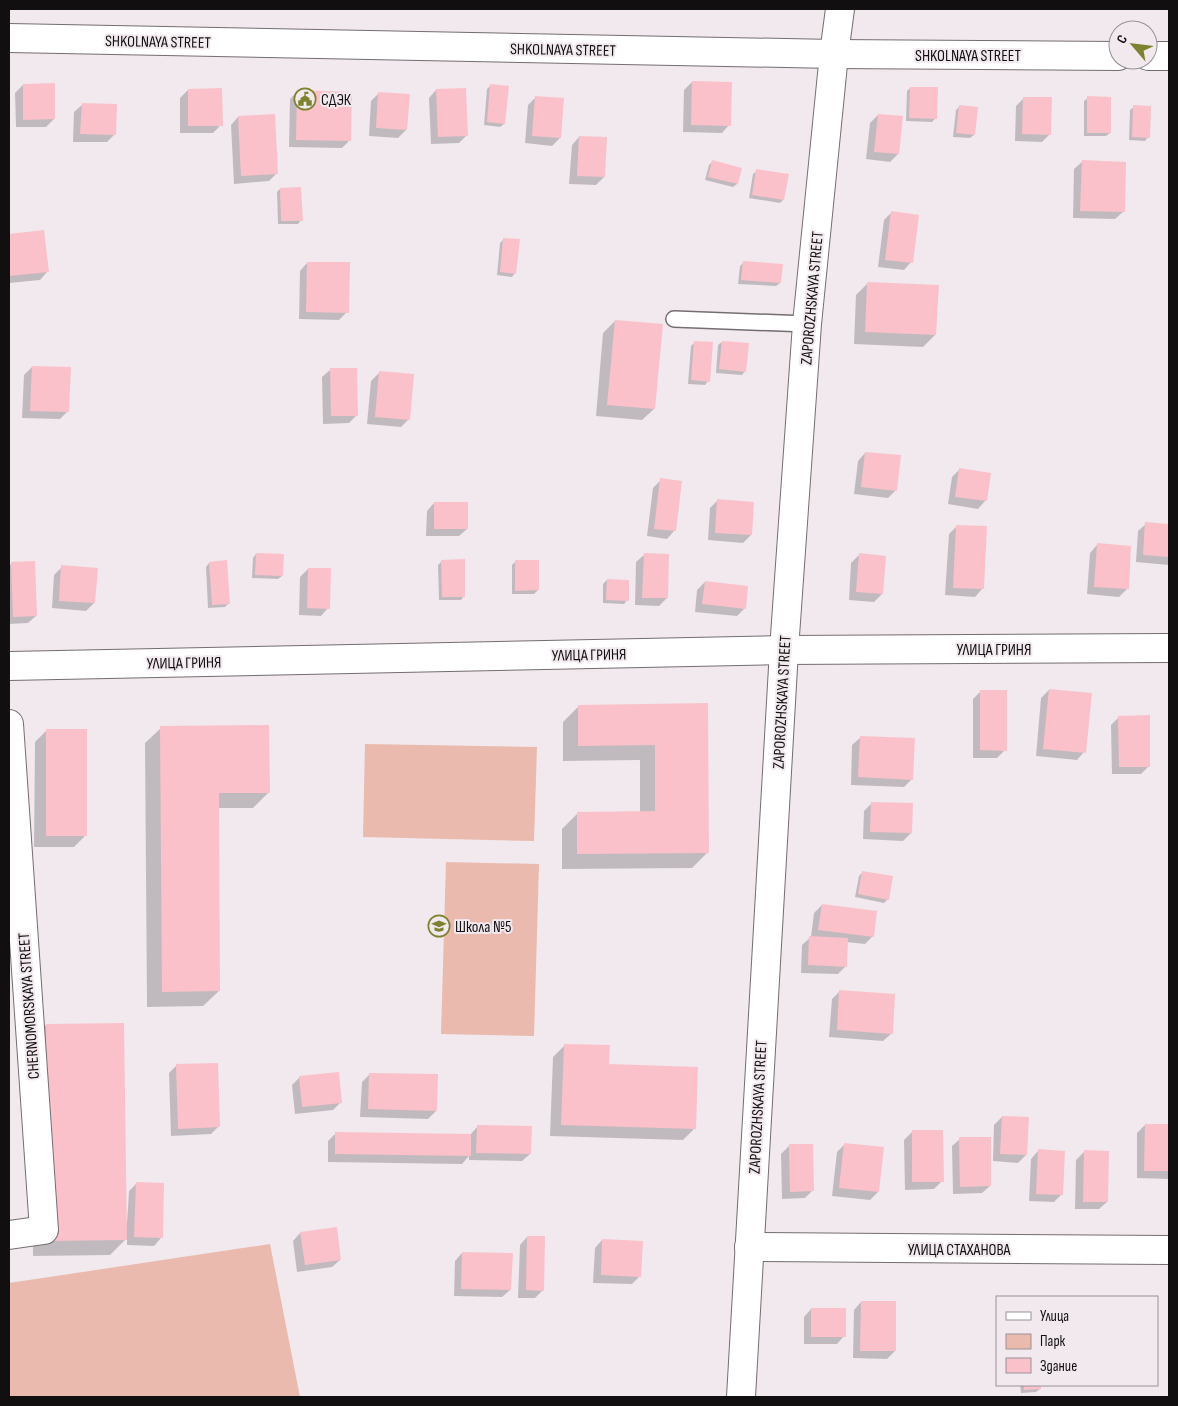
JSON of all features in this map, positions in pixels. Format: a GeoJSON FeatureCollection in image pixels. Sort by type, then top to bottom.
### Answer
{"type":"FeatureCollection","features":[{"type":"Feature","properties":{"kind":"street","name":"ZAPOROZHSKAYA STREET"},"geometry":{"type":"LineString","coordinates":[[742,1397],[784,650],[807,324],[840,9]]}},
{"type":"Feature","properties":{"kind":"street","name":"SHKOLNAYA STREET"},"geometry":{"type":"LineString","coordinates":[[9,38],[834,54],[1108,56]]}},
{"type":"Feature","properties":{"kind":"street","name":"УЛИЦА ГРИНЯ"},"geometry":{"type":"LineString","coordinates":[[9,666],[784,650],[1169,648]]}},
{"type":"Feature","properties":{"kind":"street","name":"CHERNOMORSKAYA STREET"},"geometry":{"type":"LineString","coordinates":[[9,724],[44,1230],[9,1235]]}},
{"type":"Feature","properties":{"kind":"street","name":"УЛИЦА СТАХАНОВА"},"geometry":{"type":"LineString","coordinates":[[749,1247],[1169,1250]]}},
{"type":"Feature","properties":{"kind":"lane"},"geometry":{"type":"LineString","coordinates":[[674,319],[807,324]]}},
{"type":"Feature","properties":{"kind":"green space"},"geometry":{"type":"Polygon","coordinates":[[[365,744],[537,747],[534,841],[363,837],[365,744]]]}},
{"type":"Feature","properties":{"kind":"green space"},"geometry":{"type":"Polygon","coordinates":[[[446,862],[539,864],[534,1036],[441,1034],[446,862]]]}},
{"type":"Feature","properties":{"kind":"green space"},"geometry":{"type":"Polygon","coordinates":[[[270,1244],[300,1397],[9,1397],[9,1283],[270,1244]]]}},
{"type":"Feature","properties":{"kind":"building"},"geometry":{"type":"Polygon","coordinates":[[[692,81],[732,82],[731,126],[691,125],[692,81]]]}},
{"type":"Feature","properties":{"kind":"building"},"geometry":{"type":"Polygon","coordinates":[[[55,83],[55,119],[23,120],[23,84],[55,83]]]}},
{"type":"Feature","properties":{"kind":"building"},"geometry":{"type":"Polygon","coordinates":[[[490,84],[509,86],[505,124],[487,122],[490,84]]]}},
{"type":"Feature","properties":{"kind":"building"},"geometry":{"type":"Polygon","coordinates":[[[910,87],[938,87],[937,119],[909,118],[910,87]]]}},
{"type":"Feature","properties":{"kind":"building"},"geometry":{"type":"Polygon","coordinates":[[[222,88],[223,126],[188,126],[188,89],[222,88]]]}},
{"type":"Feature","properties":{"kind":"building"},"geometry":{"type":"Polygon","coordinates":[[[466,88],[468,136],[438,137],[436,89],[466,88]]]}},
{"type":"Feature","properties":{"kind":"building"},"geometry":{"type":"Polygon","coordinates":[[[297,90],[352,92],[351,141],[296,140],[297,90]]]}},
{"type":"Feature","properties":{"kind":"building"},"geometry":{"type":"Polygon","coordinates":[[[378,92],[410,94],[407,130],[376,128],[378,92]]]}},
{"type":"Feature","properties":{"kind":"building"},"geometry":{"type":"Polygon","coordinates":[[[535,96],[564,98],[561,138],[532,136],[535,96]]]}},
{"type":"Feature","properties":{"kind":"building"},"geometry":{"type":"Polygon","coordinates":[[[1087,96],[1111,97],[1111,133],[1087,133],[1087,96]]]}},
{"type":"Feature","properties":{"kind":"building"},"geometry":{"type":"Polygon","coordinates":[[[1023,97],[1052,97],[1051,135],[1022,134],[1023,97]]]}},
{"type":"Feature","properties":{"kind":"building"},"geometry":{"type":"Polygon","coordinates":[[[82,103],[117,104],[116,135],[80,134],[82,103]]]}},
{"type":"Feature","properties":{"kind":"building"},"geometry":{"type":"Polygon","coordinates":[[[959,105],[978,107],[975,135],[956,133],[959,105]]]}},
{"type":"Feature","properties":{"kind":"building"},"geometry":{"type":"Polygon","coordinates":[[[1133,105],[1151,106],[1150,138],[1132,137],[1133,105]]]}},
{"type":"Feature","properties":{"kind":"building"},"geometry":{"type":"Polygon","coordinates":[[[275,114],[278,174],[241,176],[238,116],[275,114]]]}},
{"type":"Feature","properties":{"kind":"building"},"geometry":{"type":"Polygon","coordinates":[[[878,114],[903,116],[899,154],[874,152],[878,114]]]}},
{"type":"Feature","properties":{"kind":"building"},"geometry":{"type":"Polygon","coordinates":[[[579,136],[607,137],[605,177],[577,176],[579,136]]]}},
{"type":"Feature","properties":{"kind":"building"},"geometry":{"type":"Polygon","coordinates":[[[712,160],[742,168],[738,184],[708,177],[712,160]]]}},
{"type":"Feature","properties":{"kind":"building"},"geometry":{"type":"Polygon","coordinates":[[[1082,160],[1126,162],[1125,212],[1080,211],[1082,160]]]}},
{"type":"Feature","properties":{"kind":"building"},"geometry":{"type":"Polygon","coordinates":[[[756,169],[789,174],[784,200],[752,195],[756,169]]]}},
{"type":"Feature","properties":{"kind":"building"},"geometry":{"type":"Polygon","coordinates":[[[301,187],[303,221],[281,221],[280,188],[301,187]]]}},
{"type":"Feature","properties":{"kind":"building"},"geometry":{"type":"Polygon","coordinates":[[[891,211],[919,215],[913,263],[885,260],[891,211]]]}},
{"type":"Feature","properties":{"kind":"building"},"geometry":{"type":"Polygon","coordinates":[[[44,230],[49,272],[9,276],[9,234],[44,230]]]}},
{"type":"Feature","properties":{"kind":"building"},"geometry":{"type":"Polygon","coordinates":[[[503,238],[520,239],[516,274],[500,272],[503,238]]]}},
{"type":"Feature","properties":{"kind":"building"},"geometry":{"type":"Polygon","coordinates":[[[743,261],[783,264],[781,283],[741,280],[743,261]]]}},
{"type":"Feature","properties":{"kind":"building"},"geometry":{"type":"Polygon","coordinates":[[[307,262],[350,262],[349,313],[306,312],[307,262]]]}},
{"type":"Feature","properties":{"kind":"building"},"geometry":{"type":"Polygon","coordinates":[[[867,282],[939,285],[936,335],[865,332],[867,282]]]}},
{"type":"Feature","properties":{"kind":"building"},"geometry":{"type":"Polygon","coordinates":[[[615,320],[663,324],[655,409],[607,405],[615,320]]]}},
{"type":"Feature","properties":{"kind":"building"},"geometry":{"type":"Polygon","coordinates":[[[694,341],[713,342],[710,382],[691,380],[694,341]]]}},
{"type":"Feature","properties":{"kind":"building"},"geometry":{"type":"Polygon","coordinates":[[[722,341],[749,343],[746,372],[719,369],[722,341]]]}},
{"type":"Feature","properties":{"kind":"building"},"geometry":{"type":"Polygon","coordinates":[[[32,366],[71,367],[69,412],[30,411],[32,366]]]}},
{"type":"Feature","properties":{"kind":"building"},"geometry":{"type":"Polygon","coordinates":[[[330,368],[357,368],[358,416],[331,416],[330,368]]]}},
{"type":"Feature","properties":{"kind":"building"},"geometry":{"type":"Polygon","coordinates":[[[379,371],[414,374],[410,420],[375,417],[379,371]]]}},
{"type":"Feature","properties":{"kind":"building"},"geometry":{"type":"Polygon","coordinates":[[[865,452],[901,455],[897,491],[861,487],[865,452]]]}},
{"type":"Feature","properties":{"kind":"building"},"geometry":{"type":"Polygon","coordinates":[[[959,468],[991,473],[987,501],[955,497],[959,468]]]}},
{"type":"Feature","properties":{"kind":"building"},"geometry":{"type":"Polygon","coordinates":[[[660,478],[682,481],[676,531],[654,529],[660,478]]]}},
{"type":"Feature","properties":{"kind":"building"},"geometry":{"type":"Polygon","coordinates":[[[717,499],[754,502],[752,535],[715,533],[717,499]]]}},
{"type":"Feature","properties":{"kind":"building"},"geometry":{"type":"Polygon","coordinates":[[[434,502],[468,502],[468,529],[434,529],[434,502]]]}},
{"type":"Feature","properties":{"kind":"building"},"geometry":{"type":"Polygon","coordinates":[[[1145,522],[1169,524],[1169,557],[1143,555],[1145,522]]]}},
{"type":"Feature","properties":{"kind":"building"},"geometry":{"type":"Polygon","coordinates":[[[956,525],[987,526],[984,589],[953,588],[956,525]]]}},
{"type":"Feature","properties":{"kind":"building"},"geometry":{"type":"Polygon","coordinates":[[[1097,543],[1131,546],[1129,589],[1094,587],[1097,543]]]}},
{"type":"Feature","properties":{"kind":"building"},"geometry":{"type":"Polygon","coordinates":[[[256,553],[284,554],[283,576],[255,575],[256,553]]]}},
{"type":"Feature","properties":{"kind":"building"},"geometry":{"type":"Polygon","coordinates":[[[644,553],[669,554],[668,598],[642,598],[644,553]]]}},
{"type":"Feature","properties":{"kind":"building"},"geometry":{"type":"Polygon","coordinates":[[[859,553],[886,556],[883,594],[856,592],[859,553]]]}},
{"type":"Feature","properties":{"kind":"building"},"geometry":{"type":"Polygon","coordinates":[[[465,559],[465,597],[442,597],[441,560],[465,559]]]}},
{"type":"Feature","properties":{"kind":"building"},"geometry":{"type":"Polygon","coordinates":[[[227,560],[230,604],[212,605],[209,562],[227,560]]]}},
{"type":"Feature","properties":{"kind":"building"},"geometry":{"type":"Polygon","coordinates":[[[515,560],[539,560],[539,590],[515,591],[515,560]]]}},
{"type":"Feature","properties":{"kind":"building"},"geometry":{"type":"Polygon","coordinates":[[[35,561],[37,616],[13,617],[11,562],[35,561]]]}},
{"type":"Feature","properties":{"kind":"building"},"geometry":{"type":"Polygon","coordinates":[[[61,565],[98,568],[95,603],[59,601],[61,565]]]}},
{"type":"Feature","properties":{"kind":"building"},"geometry":{"type":"Polygon","coordinates":[[[308,568],[331,568],[330,609],[307,608],[308,568]]]}},
{"type":"Feature","properties":{"kind":"building"},"geometry":{"type":"Polygon","coordinates":[[[607,579],[629,580],[629,601],[606,600],[607,579]]]}},
{"type":"Feature","properties":{"kind":"building"},"geometry":{"type":"Polygon","coordinates":[[[705,581],[748,586],[746,609],[702,604],[705,581]]]}},
{"type":"Feature","properties":{"kind":"building"},"geometry":{"type":"Polygon","coordinates":[[[1049,689],[1092,693],[1086,753],[1043,749],[1049,689]]]}},
{"type":"Feature","properties":{"kind":"building"},"geometry":{"type":"Polygon","coordinates":[[[980,690],[1007,690],[1007,751],[980,750],[980,690]]]}},
{"type":"Feature","properties":{"kind":"building"},"geometry":{"type":"Polygon","coordinates":[[[708,703],[709,853],[577,854],[577,812],[655,811],[655,745],[578,746],[578,705],[708,703]]]}},
{"type":"Feature","properties":{"kind":"building"},"geometry":{"type":"Polygon","coordinates":[[[1150,715],[1150,767],[1119,767],[1118,716],[1150,715]]]}},
{"type":"Feature","properties":{"kind":"building"},"geometry":{"type":"Polygon","coordinates":[[[269,725],[270,793],[219,793],[220,991],[162,992],[160,726],[269,725]]]}},
{"type":"Feature","properties":{"kind":"building"},"geometry":{"type":"Polygon","coordinates":[[[46,729],[87,729],[87,836],[46,836],[46,729]]]}},
{"type":"Feature","properties":{"kind":"building"},"geometry":{"type":"Polygon","coordinates":[[[860,736],[915,738],[913,780],[858,777],[860,736]]]}},
{"type":"Feature","properties":{"kind":"building"},"geometry":{"type":"Polygon","coordinates":[[[871,802],[913,803],[912,833],[870,832],[871,802]]]}},
{"type":"Feature","properties":{"kind":"building"},"geometry":{"type":"Polygon","coordinates":[[[862,871],[893,876],[889,900],[858,894],[862,871]]]}},
{"type":"Feature","properties":{"kind":"building"},"geometry":{"type":"Polygon","coordinates":[[[822,904],[877,911],[874,937],[818,930],[822,904]]]}},
{"type":"Feature","properties":{"kind":"building"},"geometry":{"type":"Polygon","coordinates":[[[809,936],[848,938],[847,967],[808,965],[809,936]]]}},
{"type":"Feature","properties":{"kind":"building"},"geometry":{"type":"Polygon","coordinates":[[[839,990],[895,994],[893,1034],[837,1030],[839,990]]]}},
{"type":"Feature","properties":{"kind":"building"},"geometry":{"type":"Polygon","coordinates":[[[124,1023],[127,1240],[48,1241],[46,1024],[124,1023]]]}},
{"type":"Feature","properties":{"kind":"building"},"geometry":{"type":"Polygon","coordinates":[[[564,1044],[610,1045],[609,1064],[698,1067],[696,1129],[561,1125],[564,1044]]]}},
{"type":"Feature","properties":{"kind":"building"},"geometry":{"type":"Polygon","coordinates":[[[218,1063],[220,1127],[178,1129],[176,1064],[218,1063]]]}},
{"type":"Feature","properties":{"kind":"building"},"geometry":{"type":"Polygon","coordinates":[[[339,1072],[342,1103],[302,1107],[299,1076],[339,1072]]]}},
{"type":"Feature","properties":{"kind":"building"},"geometry":{"type":"Polygon","coordinates":[[[369,1073],[438,1074],[437,1111],[368,1109],[369,1073]]]}},
{"type":"Feature","properties":{"kind":"building"},"geometry":{"type":"Polygon","coordinates":[[[1002,1116],[1029,1117],[1027,1155],[1000,1154],[1002,1116]]]}},
{"type":"Feature","properties":{"kind":"building"},"geometry":{"type":"Polygon","coordinates":[[[1145,1124],[1169,1124],[1169,1171],[1144,1171],[1145,1124]]]}},
{"type":"Feature","properties":{"kind":"building"},"geometry":{"type":"Polygon","coordinates":[[[477,1125],[532,1126],[531,1154],[476,1153],[477,1125]]]}},
{"type":"Feature","properties":{"kind":"building"},"geometry":{"type":"Polygon","coordinates":[[[912,1130],[943,1130],[944,1182],[912,1182],[912,1130]]]}},
{"type":"Feature","properties":{"kind":"building"},"geometry":{"type":"Polygon","coordinates":[[[335,1132],[471,1134],[471,1156],[335,1154],[335,1132]]]}},
{"type":"Feature","properties":{"kind":"building"},"geometry":{"type":"Polygon","coordinates":[[[959,1137],[991,1137],[991,1186],[960,1187],[959,1137]]]}},
{"type":"Feature","properties":{"kind":"building"},"geometry":{"type":"Polygon","coordinates":[[[844,1143],[884,1147],[879,1192],[839,1188],[844,1143]]]}},
{"type":"Feature","properties":{"kind":"building"},"geometry":{"type":"Polygon","coordinates":[[[789,1144],[813,1144],[814,1191],[790,1192],[789,1144]]]}},
{"type":"Feature","properties":{"kind":"building"},"geometry":{"type":"Polygon","coordinates":[[[1038,1149],[1065,1151],[1063,1195],[1036,1194],[1038,1149]]]}},
{"type":"Feature","properties":{"kind":"building"},"geometry":{"type":"Polygon","coordinates":[[[1084,1150],[1109,1151],[1108,1202],[1083,1202],[1084,1150]]]}},
{"type":"Feature","properties":{"kind":"building"},"geometry":{"type":"Polygon","coordinates":[[[136,1182],[164,1183],[163,1238],[134,1237],[136,1182]]]}},
{"type":"Feature","properties":{"kind":"building"},"geometry":{"type":"Polygon","coordinates":[[[337,1227],[341,1260],[305,1265],[300,1232],[337,1227]]]}},
{"type":"Feature","properties":{"kind":"building"},"geometry":{"type":"Polygon","coordinates":[[[527,1236],[545,1236],[544,1291],[526,1290],[527,1236]]]}},
{"type":"Feature","properties":{"kind":"building"},"geometry":{"type":"Polygon","coordinates":[[[602,1239],[643,1241],[641,1277],[601,1275],[602,1239]]]}},
{"type":"Feature","properties":{"kind":"building"},"geometry":{"type":"Polygon","coordinates":[[[462,1252],[513,1253],[511,1290],[461,1289],[462,1252]]]}},
{"type":"Feature","properties":{"kind":"building"},"geometry":{"type":"Polygon","coordinates":[[[861,1301],[896,1301],[896,1351],[860,1351],[861,1301]]]}},
{"type":"Feature","properties":{"kind":"building"},"geometry":{"type":"Polygon","coordinates":[[[811,1308],[846,1308],[846,1337],[811,1337],[811,1308]]]}},
{"type":"Feature","properties":{"kind":"building"},"geometry":{"type":"Polygon","coordinates":[[[1024,1386],[1041,1386],[1041,1389],[1024,1390],[1024,1386]]]}},
{"type":"Feature","properties":{"kind":"place","name":"СДЭК"},"geometry":{"type":"Point","coordinates":[305,99]}},
{"type":"Feature","properties":{"kind":"place","name":"Школа №5"},"geometry":{"type":"Point","coordinates":[439,926]}}]}
